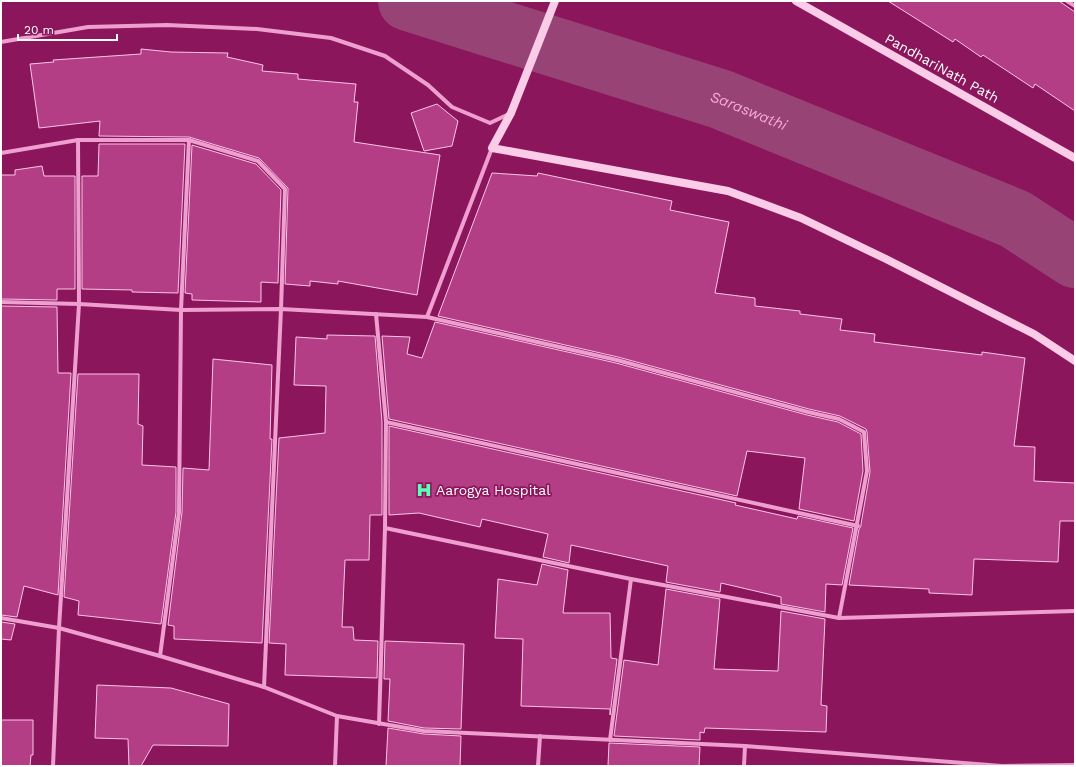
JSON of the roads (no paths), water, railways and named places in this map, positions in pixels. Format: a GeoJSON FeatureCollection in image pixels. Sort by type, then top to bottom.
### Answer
{"type":"FeatureCollection","features":[{"type":"Feature","properties":{"kind":"main road"},"geometry":{"type":"LineString","coordinates":[[555,1],[511,113],[492,148],[728,191],[801,218],[886,259],[1034,334],[1075,361]]}},
{"type":"Feature","properties":{"kind":"main road","name":"PandhariNath Path"},"geometry":{"type":"LineString","coordinates":[[796,1],[1075,158]]}},
{"type":"Feature","properties":{"kind":"street"},"geometry":{"type":"LineString","coordinates":[[1067,1],[1075,6]]}},
{"type":"Feature","properties":{"kind":"street"},"geometry":{"type":"LineString","coordinates":[[1,42],[88,27],[167,25],[257,29],[331,38],[385,56],[428,85],[452,107],[490,123],[511,113]]}},
{"type":"Feature","properties":{"kind":"street"},"geometry":{"type":"LineString","coordinates":[[53,766],[58,628],[79,304],[78,140]]}},
{"type":"Feature","properties":{"kind":"street"},"geometry":{"type":"LineString","coordinates":[[1,153],[78,140],[189,140],[258,161],[285,189],[264,687]]}},
{"type":"Feature","properties":{"kind":"street"},"geometry":{"type":"LineString","coordinates":[[160,656],[178,512],[181,310],[189,140]]}},
{"type":"Feature","properties":{"kind":"street"},"geometry":{"type":"LineString","coordinates":[[427,316],[492,148]]}},
{"type":"Feature","properties":{"kind":"street"},"geometry":{"type":"LineString","coordinates":[[1,302],[79,304],[181,310],[281,309],[427,316],[617,360],[839,419],[864,432],[867,471],[858,526],[839,618]]}},
{"type":"Feature","properties":{"kind":"street"},"geometry":{"type":"LineString","coordinates":[[376,314],[386,422],[385,528],[379,724]]}},
{"type":"Feature","properties":{"kind":"street"},"geometry":{"type":"LineString","coordinates":[[386,422],[858,526]]}},
{"type":"Feature","properties":{"kind":"street"},"geometry":{"type":"LineString","coordinates":[[385,528],[631,579],[839,618],[1075,611]]}},
{"type":"Feature","properties":{"kind":"street"},"geometry":{"type":"LineString","coordinates":[[610,740],[631,579]]}},
{"type":"Feature","properties":{"kind":"street"},"geometry":{"type":"LineString","coordinates":[[1,618],[58,628],[160,656],[264,687],[337,716],[424,731],[745,746],[1002,766],[1075,765]]}},
{"type":"Feature","properties":{"kind":"street"},"geometry":{"type":"LineString","coordinates":[[335,766],[337,716]]}},
{"type":"Feature","properties":{"kind":"street"},"geometry":{"type":"LineString","coordinates":[[538,766],[540,736]]}},
{"type":"Feature","properties":{"kind":"street"},"geometry":{"type":"LineString","coordinates":[[744,766],[745,746]]}},
{"type":"Feature","properties":{"kind":"waterway","name":"Saraswathi"},"geometry":{"type":"LineString","coordinates":[[408,1],[720,99],[1015,219],[1075,258]]}},
{"type":"Feature","properties":{"kind":"place","name":"Aarogya Hospital"},"geometry":{"type":"Point","coordinates":[424,490]}}]}
